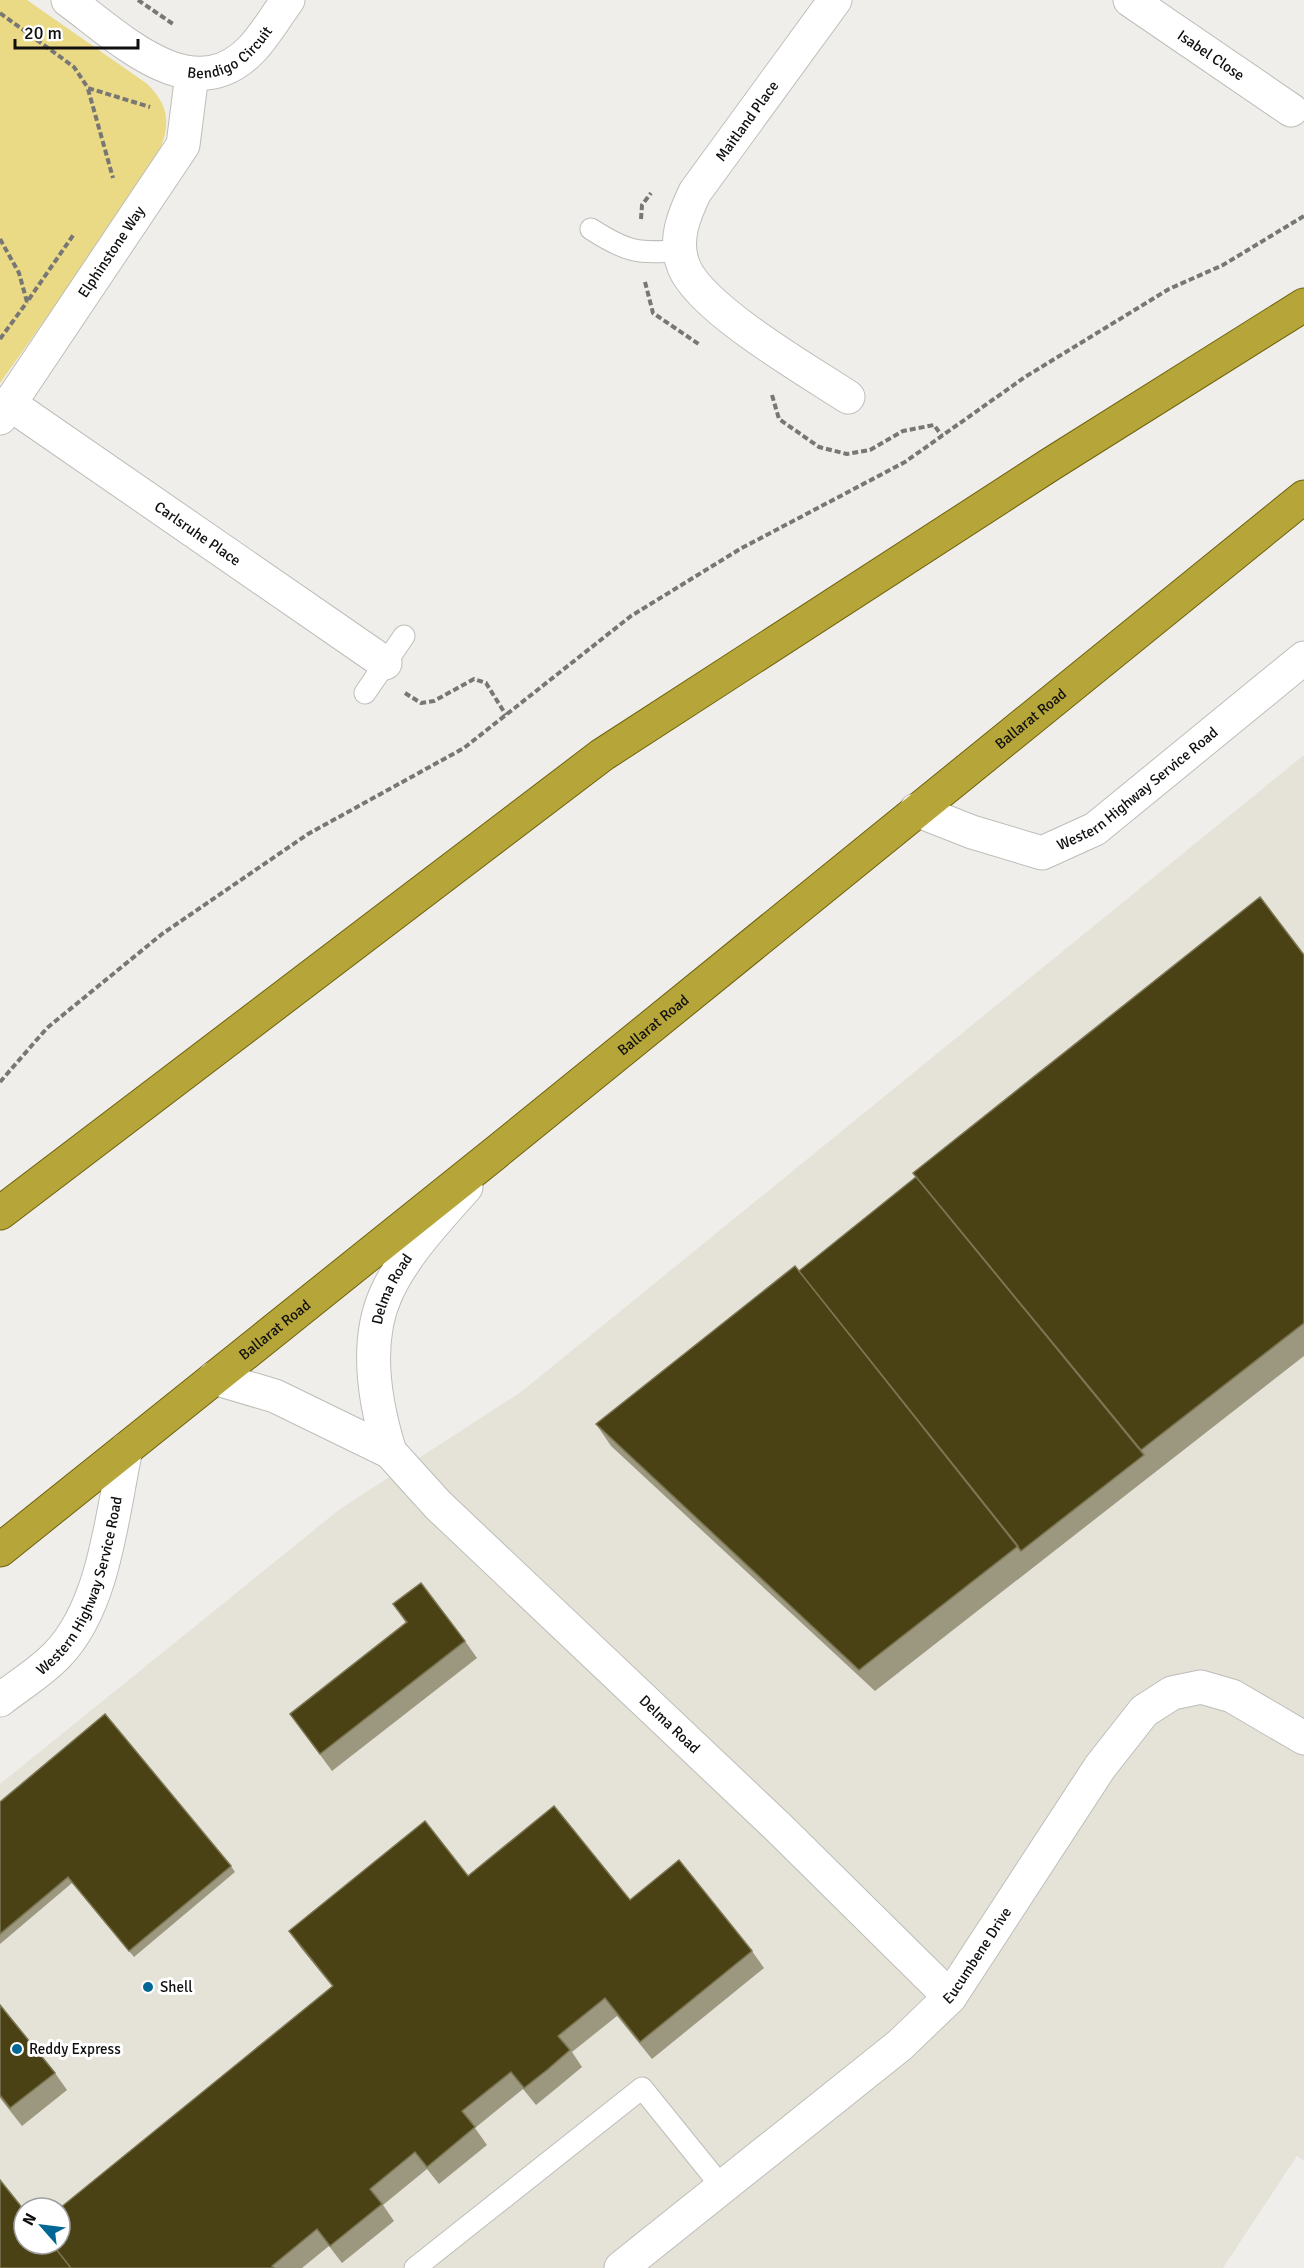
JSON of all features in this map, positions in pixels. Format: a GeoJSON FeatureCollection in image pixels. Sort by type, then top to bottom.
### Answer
{"type":"FeatureCollection","features":[{"type":"Feature","properties":{"kind":"highway"},"geometry":{"type":"LineString","coordinates":[[0,1213],[602,755],[1051,464],[1304,305]]}},
{"type":"Feature","properties":{"kind":"highway","name":"Ballarat Road"},"geometry":{"type":"LineString","coordinates":[[0,1550],[493,1155],[1304,497]]}},
{"type":"Feature","properties":{"kind":"street","name":"Bendigo Circuit"},"geometry":{"type":"LineString","coordinates":[[68,0],[154,61],[183,73],[192,74],[215,72],[233,64],[252,49],[288,0]]}},
{"type":"Feature","properties":{"kind":"street","name":"Maitland Place"},"geometry":{"type":"LineString","coordinates":[[835,0],[695,192],[684,216],[680,251],[684,267],[695,286],[722,312],[848,397]]}},
{"type":"Feature","properties":{"kind":"street","name":"Isabel Close"},"geometry":{"type":"LineString","coordinates":[[1130,0],[1291,110]]}},
{"type":"Feature","properties":{"kind":"street","name":"Elphinstone Way"},"geometry":{"type":"LineString","coordinates":[[5,411],[183,145],[192,74]]}},
{"type":"Feature","properties":{"kind":"street","name":"Carlsruhe Place"},"geometry":{"type":"LineString","coordinates":[[5,411],[385,663]]}},
{"type":"Feature","properties":{"kind":"street","name":"Western Highway Service Road"},"geometry":{"type":"LineString","coordinates":[[916,810],[972,832],[1042,853],[1095,829],[1304,658]]}},
{"type":"Feature","properties":{"kind":"street","name":"Delma Road"},"geometry":{"type":"LineString","coordinates":[[390,1452],[376,1404],[375,1365],[377,1329],[386,1295],[417,1245],[493,1155]]}},
{"type":"Feature","properties":{"kind":"street","name":"Delma Road"},"geometry":{"type":"LineString","coordinates":[[214,1378],[275,1396],[390,1452],[438,1505],[779,1828],[950,1997]]}},
{"type":"Feature","properties":{"kind":"street","name":"Western Highway Service Road"},"geometry":{"type":"LineString","coordinates":[[0,1700],[57,1654],[84,1619],[101,1567],[126,1449]]}},
{"type":"Feature","properties":{"kind":"street","name":"Eucumbene Drive"},"geometry":{"type":"LineString","coordinates":[[621,2268],[900,2045],[950,1997],[1100,1767],[1144,1711],[1172,1693],[1201,1687],[1232,1696],[1304,1738]]}},
{"type":"Feature","properties":{"kind":"lane"},"geometry":{"type":"LineString","coordinates":[[591,229],[614,244],[638,253],[680,251]]}},
{"type":"Feature","properties":{"kind":"lane"},"geometry":{"type":"LineString","coordinates":[[365,693],[404,636]]}},
{"type":"Feature","properties":{"kind":"lane"},"geometry":{"type":"LineString","coordinates":[[415,2268],[642,2088],[722,2187]]}},
{"type":"Feature","properties":{"kind":"path"},"geometry":{"type":"LineString","coordinates":[[138,0],[174,25]]}},
{"type":"Feature","properties":{"kind":"path"},"geometry":{"type":"LineString","coordinates":[[0,13],[74,67],[88,88],[113,178]]}},
{"type":"Feature","properties":{"kind":"path"},"geometry":{"type":"LineString","coordinates":[[88,88],[159,110],[192,74]]}},
{"type":"Feature","properties":{"kind":"path"},"geometry":{"type":"LineString","coordinates":[[106,188],[120,169]]}},
{"type":"Feature","properties":{"kind":"path"},"geometry":{"type":"LineString","coordinates":[[0,1082],[47,1028],[162,934],[308,834],[464,748],[631,615],[740,549],[906,462],[1025,377],[1169,289],[1223,265],[1304,216]]}},
{"type":"Feature","properties":{"kind":"path"},"geometry":{"type":"LineString","coordinates":[[0,339],[80,226]]}},
{"type":"Feature","properties":{"kind":"path"},"geometry":{"type":"LineString","coordinates":[[0,239],[19,273],[27,302]]}},
{"type":"Feature","properties":{"kind":"path"},"geometry":{"type":"LineString","coordinates":[[385,663],[403,692],[421,703],[434,701],[474,679],[486,683],[506,715]]}},
{"type":"Feature","properties":{"kind":"shaded area"},"geometry":{"type":"Polygon","coordinates":[[[0,0],[27,0],[146,83],[157,94],[163,106],[166,128],[164,139],[147,176],[0,383],[0,0]]]}},
{"type":"Feature","properties":{"kind":"shaded area"},"geometry":{"type":"Polygon","coordinates":[[[1304,755],[1304,2161],[1297,2156],[1223,2268],[0,2268],[0,1784],[340,1509],[521,1392],[1304,755]]]}},
{"type":"Feature","properties":{"kind":"building"},"geometry":{"type":"Polygon","coordinates":[[[1260,897],[1304,955],[1304,1323],[1141,1450],[913,1173],[1260,897]]]}},
{"type":"Feature","properties":{"kind":"building"},"geometry":{"type":"Polygon","coordinates":[[[916,1177],[1144,1455],[1021,1551],[799,1271],[916,1177]]]}},
{"type":"Feature","properties":{"kind":"building"},"geometry":{"type":"Polygon","coordinates":[[[795,1266],[1018,1546],[859,1670],[596,1424],[795,1266]]]}},
{"type":"Feature","properties":{"kind":"building"},"geometry":{"type":"Polygon","coordinates":[[[421,1583],[465,1641],[320,1754],[290,1714],[407,1622],[393,1604],[421,1583]]]}},
{"type":"Feature","properties":{"kind":"building"},"geometry":{"type":"Polygon","coordinates":[[[105,1714],[231,1866],[129,1951],[68,1877],[0,1934],[0,1802],[105,1714]]]}},
{"type":"Feature","properties":{"kind":"building"},"geometry":{"type":"Polygon","coordinates":[[[554,1806],[630,1900],[679,1860],[752,1951],[640,2042],[605,1998],[558,2036],[570,2050],[547,2070],[524,2088],[511,2072],[462,2111],[475,2127],[427,2167],[415,2152],[370,2189],[382,2204],[330,2246],[317,2229],[272,2266],[274,2268],[71,2268],[62,2256],[72,2256],[72,2198],[333,1986],[289,1931],[425,1821],[468,1876],[554,1806]]]}},
{"type":"Feature","properties":{"kind":"building","name":"Reddy Express"},"geometry":{"type":"Polygon","coordinates":[[[0,2005],[55,2073],[10,2108],[0,2095],[0,2005]]]}},
{"type":"Feature","properties":{"kind":"building"},"geometry":{"type":"Polygon","coordinates":[[[0,2180],[13,2196],[12,2256],[62,2256],[71,2268],[0,2268],[0,2180]]]}},
{"type":"Feature","properties":{"kind":"place","name":"Shell"},"geometry":{"type":"Point","coordinates":[148,1987]}},
{"type":"Feature","properties":{"kind":"place","name":"Reddy Express"},"geometry":{"type":"Point","coordinates":[17,2049]}}]}
